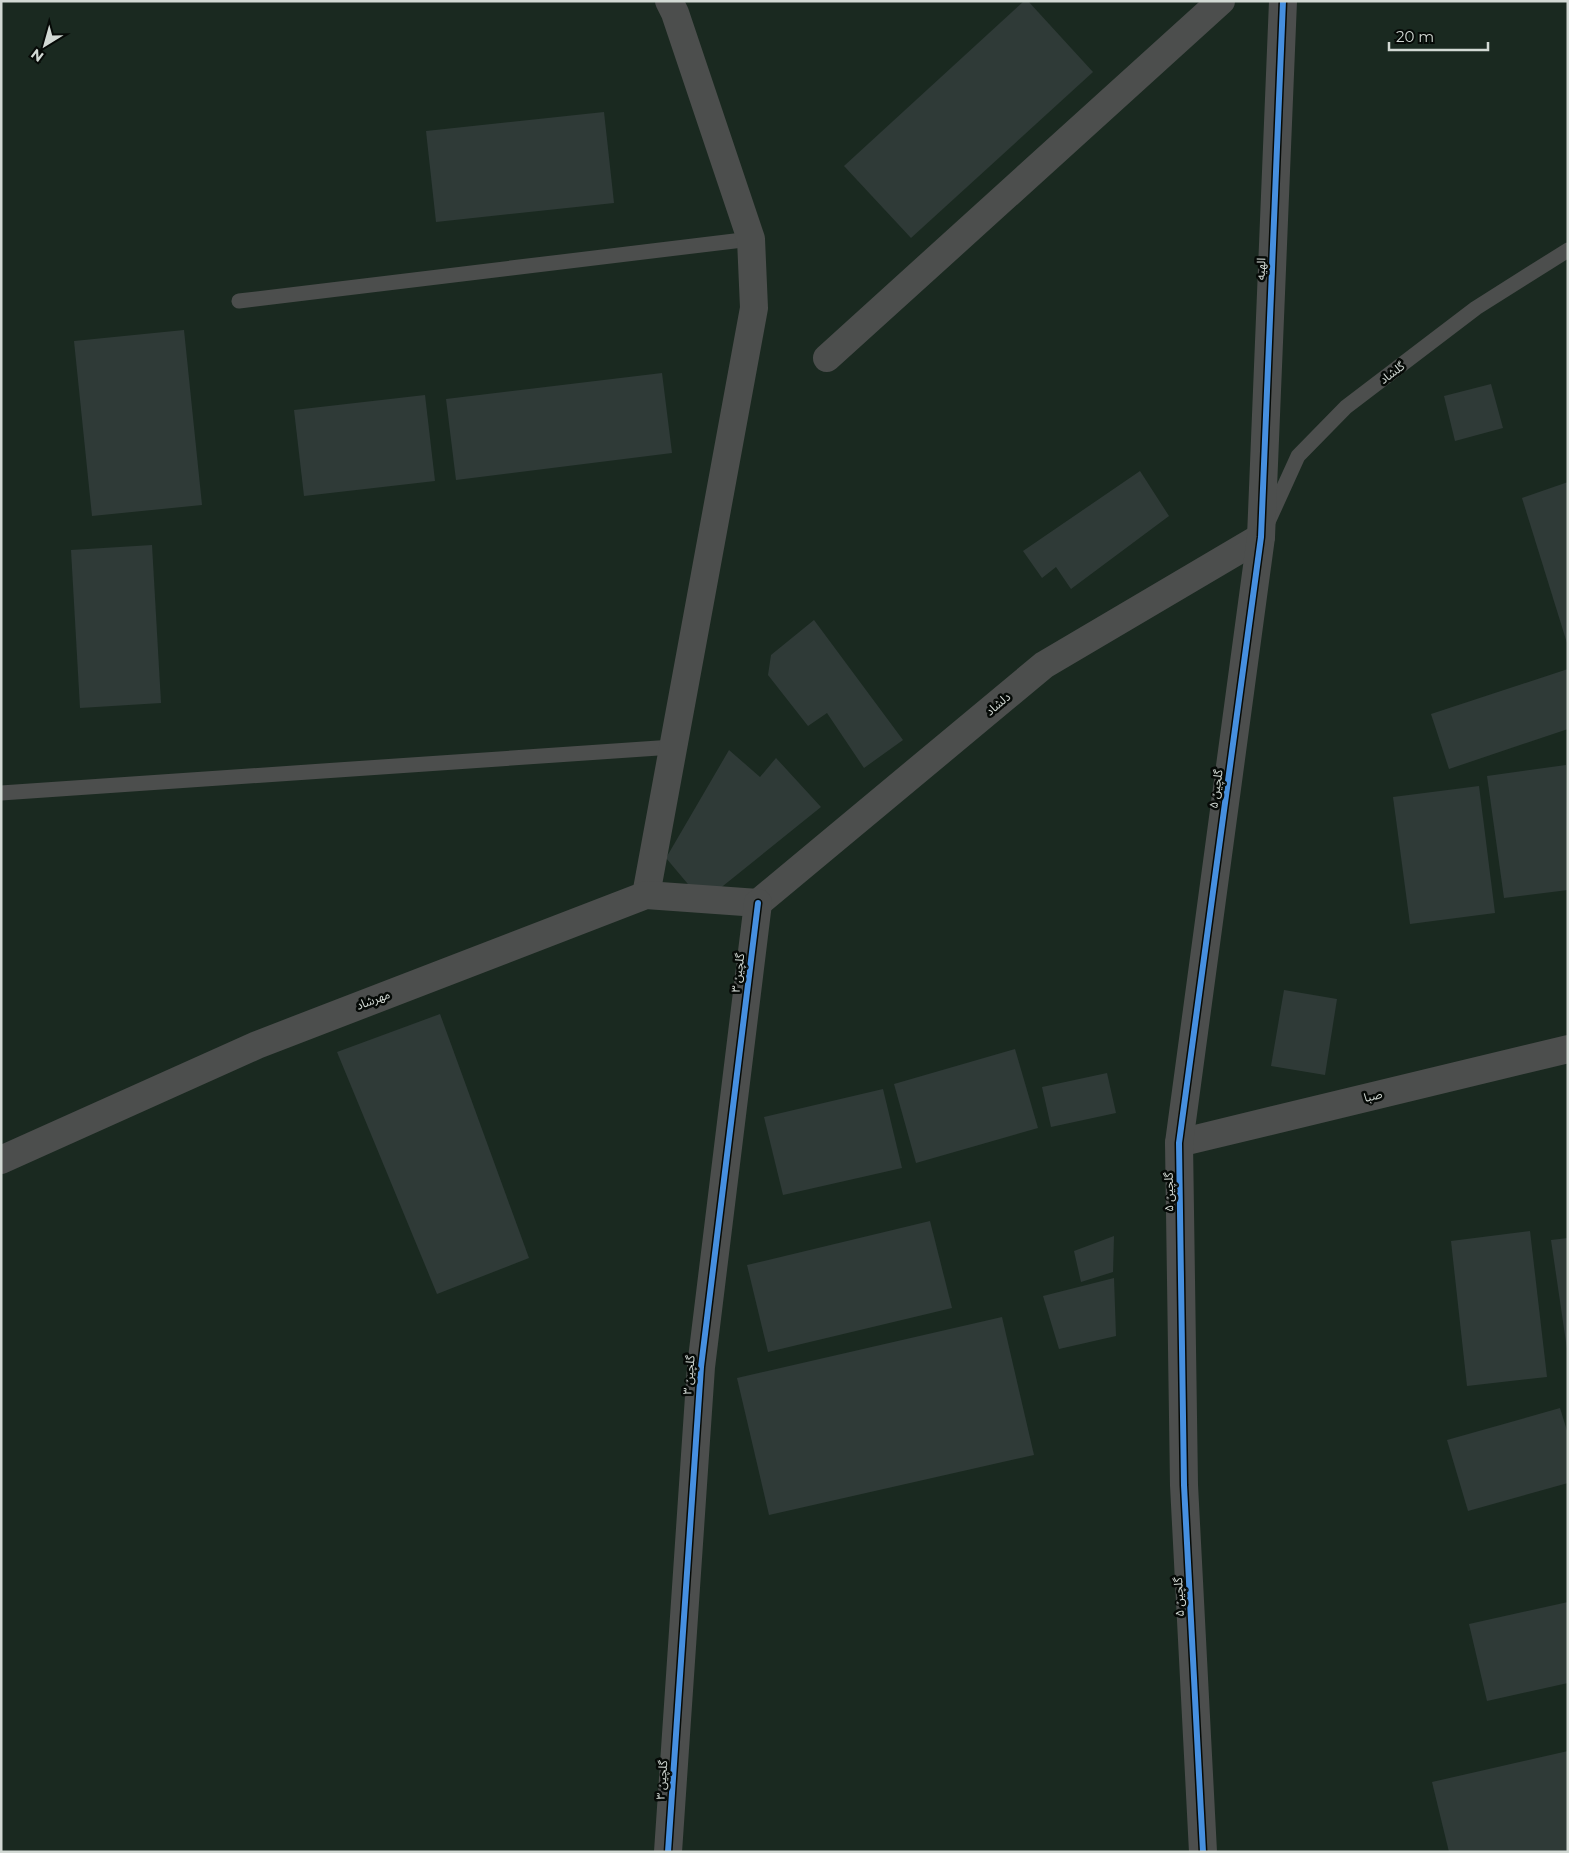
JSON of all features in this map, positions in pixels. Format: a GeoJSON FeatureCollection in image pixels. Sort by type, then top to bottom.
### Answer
{"type":"FeatureCollection","features":[{"type":"Feature","properties":{"kind":"street"},"geometry":{"type":"LineString","coordinates":[[646,895],[754,308],[751,239],[675,13],[669,1]]}},
{"type":"Feature","properties":{"kind":"street"},"geometry":{"type":"LineString","coordinates":[[827,358],[1221,1]]}},
{"type":"Feature","properties":{"kind":"street","name":"الهیه"},"geometry":{"type":"LineString","coordinates":[[1261,537],[1283,1]]}},
{"type":"Feature","properties":{"kind":"street","name":"دلشاد"},"geometry":{"type":"LineString","coordinates":[[758,903],[1044,665],[1261,537]]}},
{"type":"Feature","properties":{"kind":"street","name":"گلچین ۵"},"geometry":{"type":"LineString","coordinates":[[1203,1852],[1184,1485],[1179,1144],[1261,537]]}},
{"type":"Feature","properties":{"kind":"street","name":"مهرشاد"},"geometry":{"type":"LineString","coordinates":[[1,1160],[257,1045],[646,895],[758,903]]}},
{"type":"Feature","properties":{"kind":"street","name":"گلچین ۳"},"geometry":{"type":"LineString","coordinates":[[668,1852],[701,1367],[758,903]]}},
{"type":"Feature","properties":{"kind":"street","name":"صبا"},"geometry":{"type":"LineString","coordinates":[[1179,1144],[1568,1049]]}},
{"type":"Feature","properties":{"kind":"lane"},"geometry":{"type":"LineString","coordinates":[[239,301],[751,239]]}},
{"type":"Feature","properties":{"kind":"lane","name":"گلشاد"},"geometry":{"type":"LineString","coordinates":[[1261,537],[1298,456],[1346,407],[1476,308],[1568,250]]}},
{"type":"Feature","properties":{"kind":"lane"},"geometry":{"type":"LineString","coordinates":[[1,793],[673,747]]}},
{"type":"Feature","properties":{"kind":"shaded area"},"geometry":{"type":"Polygon","coordinates":[[[1,1],[1568,1],[1568,1852],[1,1852],[1,1]]]}},
{"type":"Feature","properties":{"kind":"building"},"geometry":{"type":"Polygon","coordinates":[[[1024,1],[1028,1],[1093,72],[911,238],[844,166],[1024,1]]]}},
{"type":"Feature","properties":{"kind":"building"},"geometry":{"type":"Polygon","coordinates":[[[604,112],[614,203],[436,222],[426,131],[604,112]]]}},
{"type":"Feature","properties":{"kind":"building"},"geometry":{"type":"Polygon","coordinates":[[[184,330],[202,505],[92,516],[74,341],[184,330]]]}},
{"type":"Feature","properties":{"kind":"building"},"geometry":{"type":"Polygon","coordinates":[[[662,373],[672,453],[456,480],[446,399],[662,373]]]}},
{"type":"Feature","properties":{"kind":"building"},"geometry":{"type":"Polygon","coordinates":[[[1491,384],[1503,428],[1455,441],[1444,396],[1491,384]]]}},
{"type":"Feature","properties":{"kind":"building"},"geometry":{"type":"Polygon","coordinates":[[[425,395],[435,481],[304,496],[294,410],[425,395]]]}},
{"type":"Feature","properties":{"kind":"building"},"geometry":{"type":"Polygon","coordinates":[[[1140,471],[1169,516],[1071,589],[1056,567],[1042,578],[1023,551],[1140,471]]]}},
{"type":"Feature","properties":{"kind":"building"},"geometry":{"type":"Polygon","coordinates":[[[1568,482],[1568,643],[1567,643],[1522,498],[1568,482]]]}},
{"type":"Feature","properties":{"kind":"building"},"geometry":{"type":"Polygon","coordinates":[[[152,545],[161,703],[80,708],[71,550],[152,545]]]}},
{"type":"Feature","properties":{"kind":"building"},"geometry":{"type":"Polygon","coordinates":[[[814,620],[903,740],[864,768],[827,713],[808,726],[768,675],[771,655],[814,620]]]}},
{"type":"Feature","properties":{"kind":"building"},"geometry":{"type":"Polygon","coordinates":[[[1568,669],[1568,729],[1449,769],[1431,714],[1568,669]]]}},
{"type":"Feature","properties":{"kind":"building"},"geometry":{"type":"Polygon","coordinates":[[[729,750],[760,777],[776,758],[821,807],[713,894],[698,896],[666,858],[729,750]]]}},
{"type":"Feature","properties":{"kind":"building"},"geometry":{"type":"Polygon","coordinates":[[[1566,765],[1568,890],[1504,898],[1487,776],[1566,765]]]}},
{"type":"Feature","properties":{"kind":"building"},"geometry":{"type":"Polygon","coordinates":[[[1479,786],[1495,913],[1410,924],[1393,797],[1479,786]]]}},
{"type":"Feature","properties":{"kind":"building"},"geometry":{"type":"Polygon","coordinates":[[[1284,990],[1337,999],[1325,1075],[1271,1066],[1284,990]]]}},
{"type":"Feature","properties":{"kind":"building"},"geometry":{"type":"Polygon","coordinates":[[[440,1014],[529,1258],[437,1294],[337,1052],[440,1014]]]}},
{"type":"Feature","properties":{"kind":"building"},"geometry":{"type":"Polygon","coordinates":[[[1015,1049],[1038,1128],[916,1163],[894,1084],[1015,1049]]]}},
{"type":"Feature","properties":{"kind":"building"},"geometry":{"type":"Polygon","coordinates":[[[1107,1073],[1116,1113],[1051,1127],[1042,1087],[1107,1073]]]}},
{"type":"Feature","properties":{"kind":"building"},"geometry":{"type":"Polygon","coordinates":[[[883,1089],[902,1168],[783,1195],[764,1117],[883,1089]]]}},
{"type":"Feature","properties":{"kind":"building"},"geometry":{"type":"Polygon","coordinates":[[[930,1221],[952,1308],[768,1352],[747,1265],[930,1221]]]}},
{"type":"Feature","properties":{"kind":"building"},"geometry":{"type":"Polygon","coordinates":[[[1530,1231],[1547,1377],[1467,1386],[1451,1241],[1530,1231]]]}},
{"type":"Feature","properties":{"kind":"building"},"geometry":{"type":"Polygon","coordinates":[[[1114,1236],[1113,1272],[1081,1282],[1074,1251],[1114,1236]]]}},
{"type":"Feature","properties":{"kind":"building"},"geometry":{"type":"Polygon","coordinates":[[[1568,1238],[1568,1349],[1567,1349],[1551,1240],[1568,1238]]]}},
{"type":"Feature","properties":{"kind":"building"},"geometry":{"type":"Polygon","coordinates":[[[1114,1278],[1116,1336],[1059,1349],[1043,1296],[1114,1278]]]}},
{"type":"Feature","properties":{"kind":"building"},"geometry":{"type":"Polygon","coordinates":[[[1002,1317],[1034,1455],[769,1515],[737,1378],[1002,1317]]]}},
{"type":"Feature","properties":{"kind":"building"},"geometry":{"type":"Polygon","coordinates":[[[1560,1408],[1568,1434],[1568,1483],[1468,1511],[1447,1440],[1560,1408]]]}},
{"type":"Feature","properties":{"kind":"building"},"geometry":{"type":"Polygon","coordinates":[[[1568,1602],[1568,1683],[1487,1701],[1469,1624],[1568,1602]]]}},
{"type":"Feature","properties":{"kind":"building"},"geometry":{"type":"Polygon","coordinates":[[[1568,1751],[1568,1852],[1449,1852],[1432,1782],[1568,1751]]]}},
{"type":"Feature","properties":{"kind":"cycle path"},"geometry":{"type":"LineString","coordinates":[[1203,1852],[1184,1485],[1179,1143],[1261,537],[1283,1]]}},
{"type":"Feature","properties":{"kind":"cycle path"},"geometry":{"type":"LineString","coordinates":[[668,1852],[701,1367],[758,903]]}}]}
